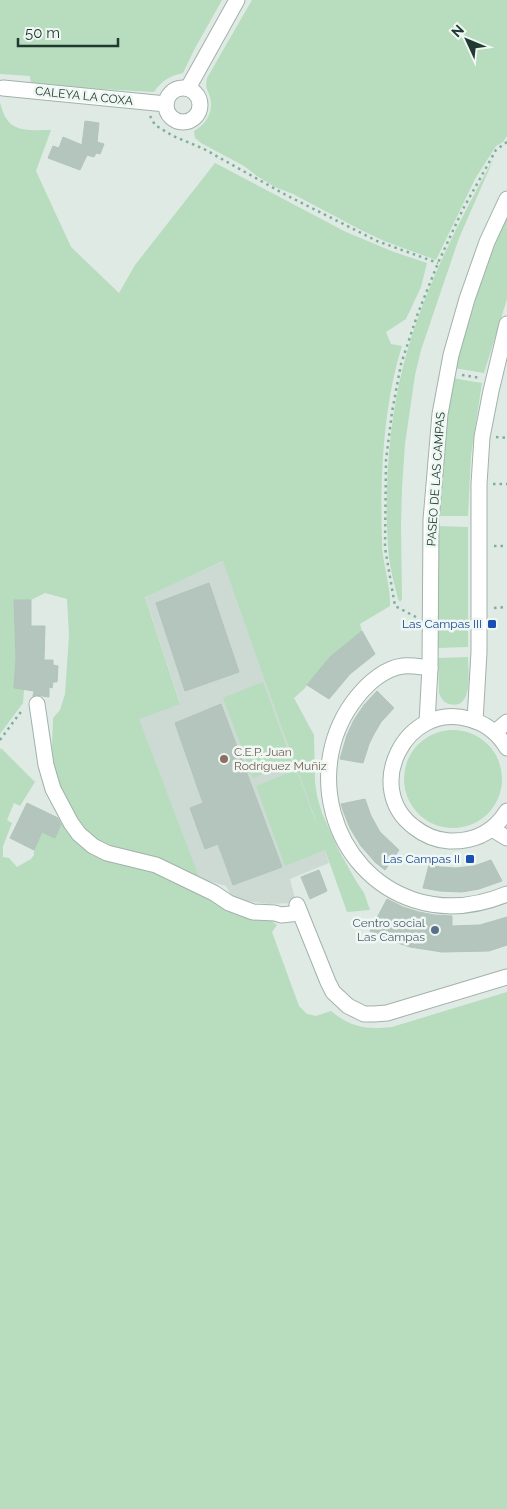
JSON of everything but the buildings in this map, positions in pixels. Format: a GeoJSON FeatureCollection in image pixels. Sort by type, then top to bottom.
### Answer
{"type":"FeatureCollection","features":[{"type":"Feature","properties":{"kind":"street"},"geometry":{"type":"LineString","coordinates":[[188,88],[237,0]]}},
{"type":"Feature","properties":{"kind":"street","name":"CALEYA LA COXA"},"geometry":{"type":"LineString","coordinates":[[3,88],[166,104]]}},
{"type":"Feature","properties":{"kind":"street"},"geometry":{"type":"LineString","coordinates":[[188,88],[194,91],[200,101],[200,107],[191,120],[179,121],[168,114],[166,104],[170,93],[177,89],[188,88]]}},
{"type":"Feature","properties":{"kind":"street","name":"PASEO DE LAS CAMPAS"},"geometry":{"type":"LineString","coordinates":[[427,722],[430,668],[431,520],[440,414],[448,372],[467,299],[487,242],[507,199]]}},
{"type":"Feature","properties":{"kind":"street"},"geometry":{"type":"LineString","coordinates":[[475,721],[479,652],[479,484],[482,437],[507,324]]}},
{"type":"Feature","properties":{"kind":"street"},"geometry":{"type":"LineString","coordinates":[[430,668],[405,666],[384,673],[370,682],[348,707],[340,723],[330,755],[328,777],[330,798],[338,830],[359,864],[378,881],[407,897],[440,906],[458,906],[477,904],[507,894]]}},
{"type":"Feature","properties":{"kind":"street"},"geometry":{"type":"LineString","coordinates":[[37,704],[46,765],[53,789],[79,834],[92,846],[107,853],[156,864],[214,892],[229,903],[253,912],[281,916],[298,908],[333,992],[348,1006],[364,1014],[387,1013],[507,977]]}},
{"type":"Feature","properties":{"kind":"street"},"geometry":{"type":"LineString","coordinates":[[506,816],[492,829],[473,838],[460,841],[439,840],[420,832],[408,823],[394,800],[391,785],[395,757],[410,734],[427,722],[453,716],[475,721],[495,732],[507,748]]}},
{"type":"Feature","properties":{"kind":"street"},"geometry":{"type":"LineString","coordinates":[[495,732],[507,722]]}},
{"type":"Feature","properties":{"kind":"street"},"geometry":{"type":"LineString","coordinates":[[492,829],[507,838]]}},
{"type":"Feature","properties":{"kind":"path"},"geometry":{"type":"LineString","coordinates":[[146,103],[148,113],[155,125],[173,136],[204,150],[286,195],[377,241],[438,263]]}},
{"type":"Feature","properties":{"kind":"path"},"geometry":{"type":"LineString","coordinates":[[430,624],[395,606],[385,548],[386,460],[392,412],[401,364],[418,313],[438,263],[463,209],[496,150],[507,142]]}},
{"type":"Feature","properties":{"kind":"path"},"geometry":{"type":"LineString","coordinates":[[448,372],[494,381]]}},
{"type":"Feature","properties":{"kind":"path"},"geometry":{"type":"LineString","coordinates":[[0,740],[28,702],[37,704]]}},
{"type":"Feature","properties":{"kind":"shaded area","name":"C.E.P. Juan Rodríguez Muñiz"},"geometry":{"type":"Polygon","coordinates":[[[224,561],[329,863],[290,879],[296,903],[268,904],[240,900],[231,895],[226,886],[200,879],[138,718],[180,703],[145,596],[224,561]]]}},
{"type":"Feature","properties":{"kind":"green space"},"geometry":{"type":"Polygon","coordinates":[[[0,0],[222,0],[183,73],[167,79],[154,92],[31,85],[30,76],[0,74],[0,0]]]}},
{"type":"Feature","properties":{"kind":"green space"},"geometry":{"type":"Polygon","coordinates":[[[252,0],[507,0],[507,136],[503,142],[496,146],[475,179],[436,260],[384,241],[293,194],[275,187],[244,166],[195,138],[194,131],[208,117],[211,108],[206,86],[207,78],[252,0]]]}},
{"type":"Feature","properties":{"kind":"green space"},"geometry":{"type":"Polygon","coordinates":[[[0,103],[5,116],[14,126],[26,130],[51,130],[36,171],[71,247],[119,293],[135,265],[215,163],[346,232],[394,252],[427,263],[421,287],[406,319],[386,332],[391,344],[402,346],[391,393],[382,468],[382,550],[390,606],[360,624],[362,631],[330,657],[304,689],[294,698],[314,735],[315,782],[322,813],[338,849],[364,893],[370,910],[347,912],[325,850],[285,866],[256,786],[296,770],[319,830],[223,561],[145,597],[180,704],[139,719],[200,879],[98,842],[81,826],[62,793],[52,756],[52,740],[53,718],[60,710],[65,694],[69,635],[67,599],[45,593],[31,600],[14,600],[16,659],[14,688],[24,690],[23,703],[0,734],[0,103]]]}},
{"type":"Feature","properties":{"kind":"green space"},"geometry":{"type":"Polygon","coordinates":[[[494,158],[459,238],[421,350],[415,375],[405,444],[402,488],[402,599],[400,602],[389,560],[387,525],[389,454],[399,385],[412,336],[431,284],[467,207],[494,158]]]}},
{"type":"Feature","properties":{"kind":"green space"},"geometry":{"type":"Polygon","coordinates":[[[507,216],[507,299],[484,373],[454,368],[485,272],[507,216]]]}},
{"type":"Feature","properties":{"kind":"green space"},"geometry":{"type":"Polygon","coordinates":[[[452,378],[482,383],[471,455],[468,516],[438,516],[439,471],[452,378]]]}},
{"type":"Feature","properties":{"kind":"green space"},"geometry":{"type":"Polygon","coordinates":[[[438,526],[468,527],[468,647],[438,648],[438,526]]]}},
{"type":"Feature","properties":{"kind":"green space"},"geometry":{"type":"Polygon","coordinates":[[[468,657],[469,679],[466,696],[457,705],[449,704],[442,700],[439,693],[438,658],[468,657]]]}},
{"type":"Feature","properties":{"kind":"green space"},"geometry":{"type":"Polygon","coordinates":[[[263,682],[292,762],[253,778],[223,698],[263,682]]]}},
{"type":"Feature","properties":{"kind":"green space"},"geometry":{"type":"Polygon","coordinates":[[[453,730],[472,734],[488,744],[498,760],[502,779],[498,798],[488,814],[472,824],[453,828],[434,824],[418,814],[408,798],[404,779],[408,760],[418,744],[434,734],[453,730]]]}},
{"type":"Feature","properties":{"kind":"green space"},"geometry":{"type":"Polygon","coordinates":[[[1,748],[35,782],[20,806],[14,803],[7,820],[12,823],[3,846],[3,857],[9,858],[17,867],[31,859],[42,832],[55,838],[63,820],[70,831],[206,896],[221,907],[237,915],[263,921],[272,921],[277,925],[272,932],[299,1006],[307,1014],[316,1016],[331,1011],[345,1021],[359,1026],[375,1028],[392,1027],[507,992],[507,1509],[0,1509],[1,748]]]}},
{"type":"Feature","properties":{"kind":"place","name":"Las Campas III"},"geometry":{"type":"Point","coordinates":[492,624]}},
{"type":"Feature","properties":{"kind":"place","name":"C.E.P. Juan Rodríguez Muñiz"},"geometry":{"type":"Point","coordinates":[224,759]}},
{"type":"Feature","properties":{"kind":"place","name":"Las Campas II"},"geometry":{"type":"Point","coordinates":[470,859]}},
{"type":"Feature","properties":{"kind":"place","name":"Centro social Las Campas"},"geometry":{"type":"Point","coordinates":[435,930]}}]}
